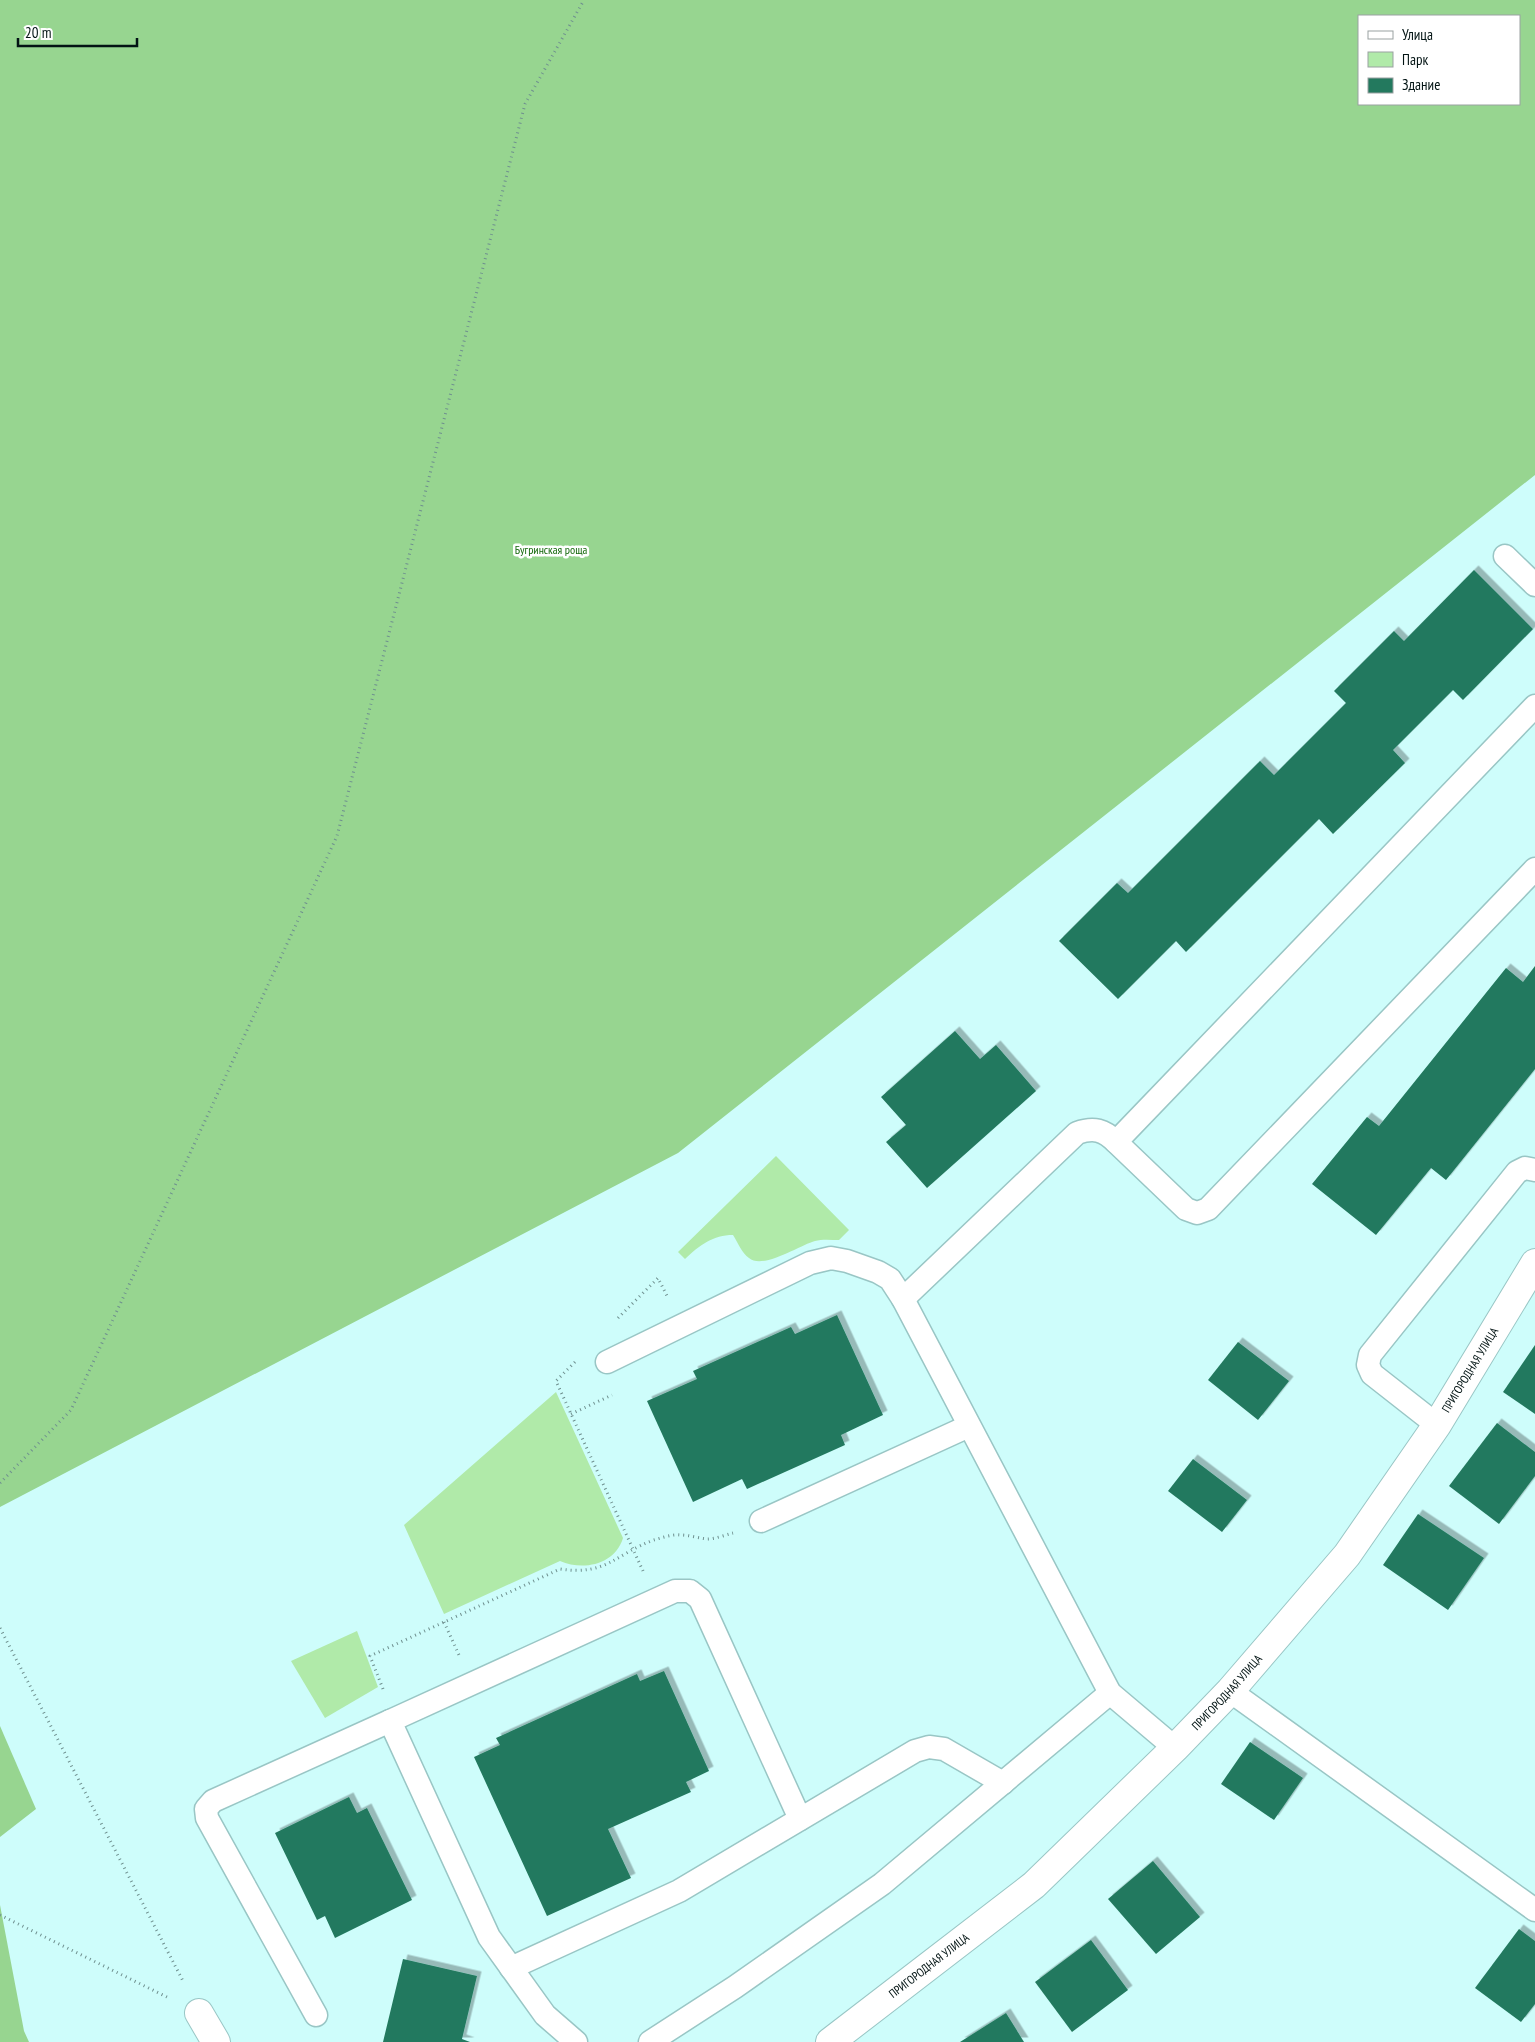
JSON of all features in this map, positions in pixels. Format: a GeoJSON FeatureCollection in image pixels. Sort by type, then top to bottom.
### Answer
{"type":"FeatureCollection","features":[{"type":"Feature","properties":{"kind":"street","name":"ПРИГОРОДНАЯ УЛИЦА"},"geometry":{"type":"LineString","coordinates":[[830,2042],[1034,1886],[1175,1748],[1230,1691],[1347,1556],[1437,1425],[1535,1263]]}},
{"type":"Feature","properties":{"kind":"street"},"geometry":{"type":"LineString","coordinates":[[199,2013],[216,2042]]}},
{"type":"Feature","properties":{"kind":"lane"},"geometry":{"type":"LineString","coordinates":[[1505,556],[1535,584]]}},
{"type":"Feature","properties":{"kind":"lane"},"geometry":{"type":"LineString","coordinates":[[1116,1142],[1535,706]]}},
{"type":"Feature","properties":{"kind":"lane"},"geometry":{"type":"LineString","coordinates":[[903,1299],[1077,1134],[1087,1130],[1097,1129],[1107,1133],[1186,1209],[1197,1213],[1208,1209],[1535,869]]}},
{"type":"Feature","properties":{"kind":"lane"},"geometry":{"type":"LineString","coordinates":[[1437,1425],[1372,1374],[1368,1365],[1370,1355],[1517,1172],[1525,1168],[1535,1170]]}},
{"type":"Feature","properties":{"kind":"lane"},"geometry":{"type":"LineString","coordinates":[[607,1362],[810,1263],[831,1258],[847,1261],[878,1272],[890,1279],[903,1299],[1110,1694],[1175,1748]]}},
{"type":"Feature","properties":{"kind":"lane"},"geometry":{"type":"LineString","coordinates":[[761,1521],[969,1426]]}},
{"type":"Feature","properties":{"kind":"lane"},"geometry":{"type":"LineString","coordinates":[[316,2015],[208,1818],[206,1809],[213,1801],[675,1591],[690,1591],[700,1599],[800,1819]]}},
{"type":"Feature","properties":{"kind":"lane"},"geometry":{"type":"LineString","coordinates":[[1230,1691],[1535,1910]]}},
{"type":"Feature","properties":{"kind":"lane"},"geometry":{"type":"LineString","coordinates":[[650,2042],[735,1987],[882,1884],[1110,1694]]}},
{"type":"Feature","properties":{"kind":"lane"},"geometry":{"type":"LineString","coordinates":[[392,1720],[489,1937],[545,2015],[576,2042]]}},
{"type":"Feature","properties":{"kind":"lane"},"geometry":{"type":"LineString","coordinates":[[511,1968],[680,1891],[915,1751],[930,1747],[944,1749],[1003,1783]]}},
{"type":"Feature","properties":{"kind":"path"},"geometry":{"type":"LineString","coordinates":[[0,1482],[71,1410],[337,836],[526,104],[584,0]]}},
{"type":"Feature","properties":{"kind":"path"},"geometry":{"type":"LineString","coordinates":[[617,1319],[658,1278],[681,1326]]}},
{"type":"Feature","properties":{"kind":"path"},"geometry":{"type":"LineString","coordinates":[[576,1360],[556,1381],[656,1600]]}},
{"type":"Feature","properties":{"kind":"path"},"geometry":{"type":"LineString","coordinates":[[392,1720],[370,1656],[560,1569],[576,1571],[596,1569],[614,1562],[654,1540],[678,1534],[708,1539],[733,1534],[761,1521]]}},
{"type":"Feature","properties":{"kind":"path"},"geometry":{"type":"LineString","coordinates":[[0,1628],[199,2013]]}},
{"type":"Feature","properties":{"kind":"path"},"geometry":{"type":"LineString","coordinates":[[0,1915],[199,2013]]}},
{"type":"Feature","properties":{"kind":"green space","name":"Бугринская роща"},"geometry":{"type":"Polygon","coordinates":[[[0,0],[1535,0],[1535,475],[678,1153],[0,1507],[0,0]]]}},
{"type":"Feature","properties":{"kind":"green space"},"geometry":{"type":"Polygon","coordinates":[[[776,1156],[849,1230],[839,1240],[815,1241],[782,1256],[763,1261],[755,1261],[749,1258],[742,1251],[733,1235],[726,1235],[707,1242],[685,1259],[678,1252],[776,1156]]]}},
{"type":"Feature","properties":{"kind":"green space"},"geometry":{"type":"Polygon","coordinates":[[[556,1392],[623,1538],[619,1547],[606,1560],[597,1563],[578,1565],[560,1561],[444,1614],[404,1525],[556,1392]]]}},
{"type":"Feature","properties":{"kind":"green space"},"geometry":{"type":"Polygon","coordinates":[[[357,1631],[378,1687],[325,1718],[291,1661],[357,1631]]]}},
{"type":"Feature","properties":{"kind":"green space"},"geometry":{"type":"Polygon","coordinates":[[[0,1726],[36,1809],[0,1837],[0,1726]]]}},
{"type":"Feature","properties":{"kind":"green space"},"geometry":{"type":"Polygon","coordinates":[[[0,1905],[24,2031],[29,2042],[0,2042],[0,1905]]]}},
{"type":"Feature","properties":{"kind":"building"},"geometry":{"type":"Polygon","coordinates":[[[1474,570],[1533,629],[1463,700],[1453,690],[1393,750],[1405,763],[1333,834],[1319,819],[1186,952],[1176,941],[1118,999],[1059,941],[1117,883],[1128,893],[1260,761],[1274,775],[1346,703],[1334,691],[1394,631],[1404,641],[1474,570]]]}},
{"type":"Feature","properties":{"kind":"building"},"geometry":{"type":"Polygon","coordinates":[[[1535,966],[1535,1069],[1446,1180],[1431,1168],[1376,1235],[1312,1184],[1367,1117],[1379,1126],[1506,968],[1523,982],[1535,966]]]}},
{"type":"Feature","properties":{"kind":"building"},"geometry":{"type":"Polygon","coordinates":[[[955,1031],[980,1059],[996,1045],[1036,1091],[927,1188],[886,1142],[906,1125],[881,1097],[955,1031]]]}},
{"type":"Feature","properties":{"kind":"building"},"geometry":{"type":"Polygon","coordinates":[[[837,1315],[883,1415],[841,1435],[845,1445],[747,1489],[742,1479],[693,1502],[647,1401],[697,1379],[693,1371],[791,1327],[795,1334],[837,1315]]]}},
{"type":"Feature","properties":{"kind":"building"},"geometry":{"type":"Polygon","coordinates":[[[1238,1342],[1289,1381],[1258,1420],[1208,1380],[1238,1342]]]}},
{"type":"Feature","properties":{"kind":"building"},"geometry":{"type":"Polygon","coordinates":[[[1535,1345],[1535,1414],[1503,1392],[1535,1345]]]}},
{"type":"Feature","properties":{"kind":"building"},"geometry":{"type":"Polygon","coordinates":[[[1497,1423],[1535,1452],[1535,1476],[1499,1524],[1449,1486],[1497,1423]]]}},
{"type":"Feature","properties":{"kind":"building"},"geometry":{"type":"Polygon","coordinates":[[[1193,1459],[1247,1500],[1222,1532],[1168,1491],[1193,1459]]]}},
{"type":"Feature","properties":{"kind":"building"},"geometry":{"type":"Polygon","coordinates":[[[1418,1514],[1484,1558],[1448,1610],[1383,1565],[1418,1514]]]}},
{"type":"Feature","properties":{"kind":"building"},"geometry":{"type":"Polygon","coordinates":[[[664,1671],[709,1771],[686,1782],[691,1792],[608,1829],[631,1878],[547,1916],[474,1757],[500,1745],[496,1738],[637,1674],[640,1681],[664,1671]]]}},
{"type":"Feature","properties":{"kind":"building"},"geometry":{"type":"Polygon","coordinates":[[[1250,1742],[1303,1778],[1274,1820],[1221,1784],[1250,1742]]]}},
{"type":"Feature","properties":{"kind":"building"},"geometry":{"type":"Polygon","coordinates":[[[349,1797],[357,1813],[367,1808],[412,1900],[335,1938],[325,1916],[317,1920],[275,1833],[349,1797]]]}},
{"type":"Feature","properties":{"kind":"building"},"geometry":{"type":"Polygon","coordinates":[[[1153,1861],[1200,1917],[1156,1954],[1108,1899],[1153,1861]]]}},
{"type":"Feature","properties":{"kind":"building"},"geometry":{"type":"Polygon","coordinates":[[[1519,1929],[1535,1941],[1535,2004],[1521,2022],[1475,1988],[1519,1929]]]}},
{"type":"Feature","properties":{"kind":"building"},"geometry":{"type":"Polygon","coordinates":[[[1091,1940],[1128,1990],[1072,2032],[1035,1982],[1091,1940]]]}},
{"type":"Feature","properties":{"kind":"building"},"geometry":{"type":"Polygon","coordinates":[[[403,1959],[477,1976],[462,2039],[470,2042],[383,2042],[403,1959]]]}},
{"type":"Feature","properties":{"kind":"building"},"geometry":{"type":"Polygon","coordinates":[[[1006,2013],[1024,2042],[960,2042],[1006,2013]]]}}]}
